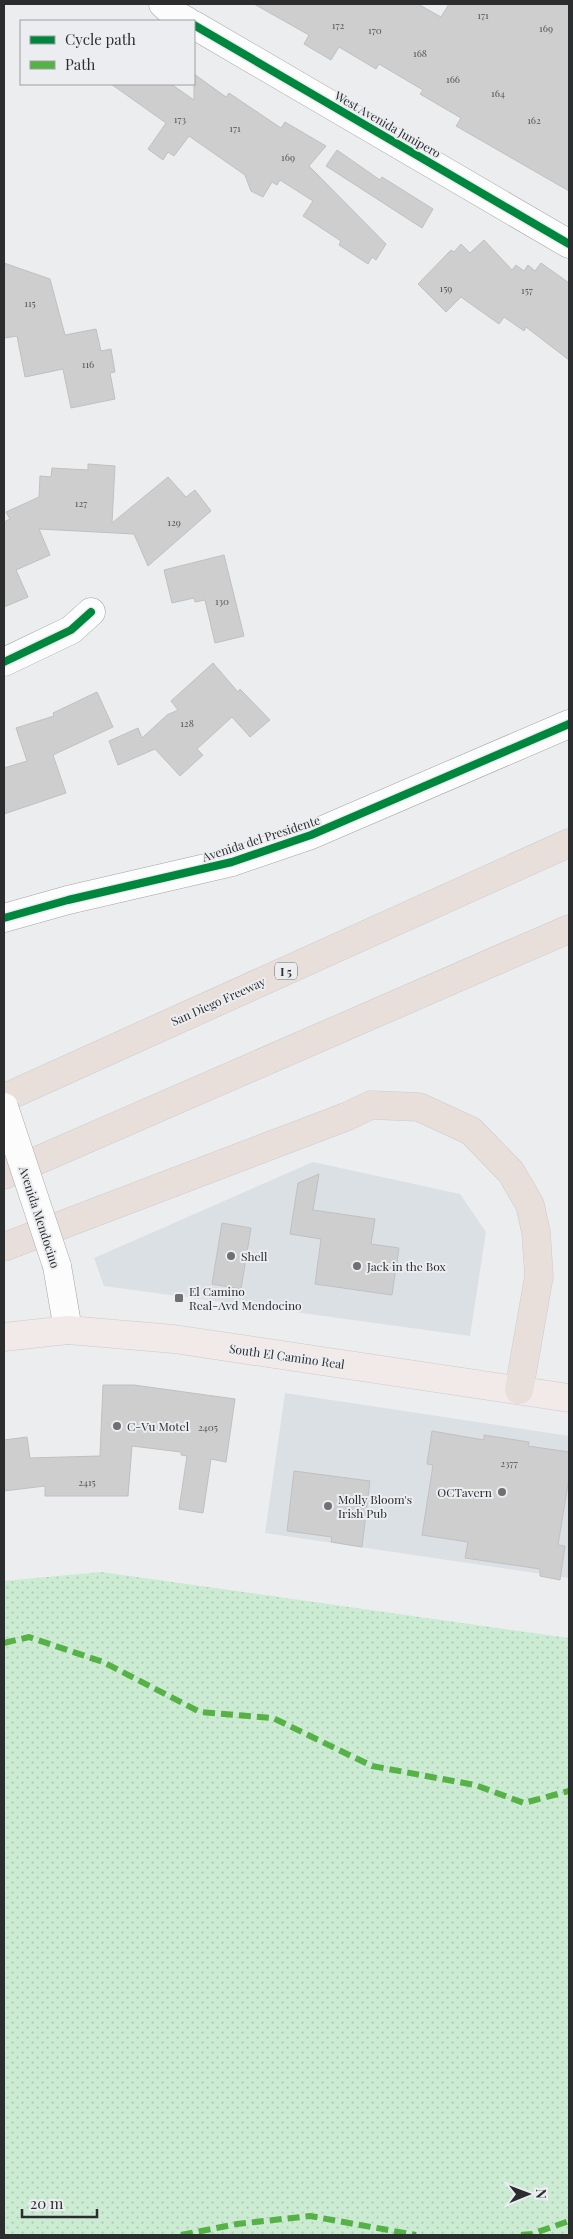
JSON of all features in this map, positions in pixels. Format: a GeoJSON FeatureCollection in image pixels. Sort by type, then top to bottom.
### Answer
{"type":"FeatureCollection","features":[{"type":"Feature","properties":{"kind":"highway","name":"San Diego Freeway"},"geometry":{"type":"LineString","coordinates":[[4,1098],[569,843]]}},
{"type":"Feature","properties":{"kind":"highway"},"geometry":{"type":"LineString","coordinates":[[4,1175],[569,929]]}},
{"type":"Feature","properties":{"kind":"highway"},"geometry":{"type":"LineString","coordinates":[[4,1247],[348,1116],[371,1105],[419,1107],[471,1130],[511,1172],[530,1205],[536,1232],[539,1276],[519,1390]]}},
{"type":"Feature","properties":{"kind":"main road"},"geometry":{"type":"LineString","coordinates":[[163,4],[174,14],[185,20]]}},
{"type":"Feature","properties":{"kind":"main road","name":"West Avenida Junipero"},"geometry":{"type":"LineString","coordinates":[[195,26],[569,244]]}},
{"type":"Feature","properties":{"kind":"main road"},"geometry":{"type":"LineString","coordinates":[[4,662],[71,630],[91,612]]}},
{"type":"Feature","properties":{"kind":"main road","name":"Avenida del Presidente"},"geometry":{"type":"LineString","coordinates":[[4,918],[68,900],[232,862],[311,836],[569,724]]}},
{"type":"Feature","properties":{"kind":"main road","name":"Avenida Mendocino"},"geometry":{"type":"LineString","coordinates":[[4,1107],[57,1266],[68,1330]]}},
{"type":"Feature","properties":{"kind":"main road","name":"South El Camino Real"},"geometry":{"type":"LineString","coordinates":[[4,1336],[68,1330],[174,1339],[569,1398]]}},
{"type":"Feature","properties":{"kind":"shaded area"},"geometry":{"type":"Polygon","coordinates":[[[313,1162],[460,1194],[486,1232],[470,1336],[104,1286],[94,1258],[313,1162]]]}},
{"type":"Feature","properties":{"kind":"shaded area"},"geometry":{"type":"Polygon","coordinates":[[[285,1393],[569,1436],[569,1578],[265,1533],[285,1393]]]}},
{"type":"Feature","properties":{"kind":"green space"},"geometry":{"type":"Polygon","coordinates":[[[101,1572],[569,1638],[569,2235],[4,2235],[4,1581],[101,1572]]]}},
{"type":"Feature","properties":{"kind":"building"},"geometry":{"type":"Polygon","coordinates":[[[254,4],[418,4],[441,17],[449,4],[569,4],[569,191],[456,126],[461,118],[420,94],[423,90],[379,64],[376,69],[339,47],[331,60],[304,44],[309,35],[254,4]]]}},
{"type":"Feature","properties":{"kind":"building"},"geometry":{"type":"Polygon","coordinates":[[[195,75],[226,97],[229,93],[281,128],[285,122],[326,146],[309,166],[386,244],[376,260],[372,257],[368,264],[339,245],[341,241],[303,216],[313,201],[280,180],[277,185],[272,182],[263,197],[251,191],[245,175],[189,136],[174,156],[168,152],[163,160],[148,149],[166,123],[112,85],[172,85],[194,100],[195,75]]]}},
{"type":"Feature","properties":{"kind":"building"},"geometry":{"type":"Polygon","coordinates":[[[337,150],[380,180],[382,177],[433,209],[422,228],[326,166],[337,150]]]}},
{"type":"Feature","properties":{"kind":"building"},"geometry":{"type":"Polygon","coordinates":[[[484,240],[512,270],[516,265],[524,271],[528,265],[535,271],[541,263],[569,283],[569,360],[526,327],[524,331],[504,317],[499,324],[461,297],[446,312],[418,284],[451,250],[454,252],[461,244],[470,253],[484,240]]]}},
{"type":"Feature","properties":{"kind":"building"},"geometry":{"type":"Polygon","coordinates":[[[4,263],[50,279],[65,335],[96,329],[101,351],[111,349],[115,372],[110,373],[115,399],[71,408],[63,369],[25,377],[17,336],[4,338],[4,263]]]}},
{"type":"Feature","properties":{"kind":"building"},"geometry":{"type":"Polygon","coordinates":[[[88,464],[115,466],[112,523],[168,477],[186,497],[195,490],[211,511],[148,566],[134,534],[39,529],[50,555],[16,570],[28,597],[4,607],[4,522],[10,519],[6,512],[39,497],[40,476],[51,477],[52,468],[88,470],[88,464]]]}},
{"type":"Feature","properties":{"kind":"building"},"geometry":{"type":"Polygon","coordinates":[[[224,555],[244,636],[215,643],[205,600],[195,602],[194,598],[172,603],[164,570],[224,555]]]}},
{"type":"Feature","properties":{"kind":"building"},"geometry":{"type":"Polygon","coordinates":[[[213,663],[238,692],[240,689],[270,720],[250,737],[232,717],[197,749],[203,755],[180,776],[155,749],[118,765],[109,741],[138,728],[142,738],[167,715],[178,710],[171,701],[213,663]]]}},
{"type":"Feature","properties":{"kind":"building"},"geometry":{"type":"Polygon","coordinates":[[[97,692],[113,727],[53,755],[66,793],[4,814],[4,768],[27,761],[16,728],[54,716],[53,713],[97,692]]]}},
{"type":"Feature","properties":{"kind":"building","name":"Jack in the Box"},"geometry":{"type":"Polygon","coordinates":[[[319,1174],[313,1210],[375,1219],[371,1244],[399,1248],[392,1295],[315,1284],[321,1239],[290,1234],[298,1183],[319,1174]]]}},
{"type":"Feature","properties":{"kind":"building","name":"Shell"},"geometry":{"type":"Polygon","coordinates":[[[222,1223],[251,1228],[241,1289],[212,1284],[222,1223]]]}},
{"type":"Feature","properties":{"kind":"building"},"geometry":{"type":"Polygon","coordinates":[[[103,1385],[134,1385],[235,1399],[226,1462],[211,1459],[203,1513],[179,1509],[187,1456],[181,1455],[181,1452],[132,1446],[128,1496],[45,1496],[45,1486],[4,1491],[4,1440],[27,1437],[30,1458],[100,1456],[103,1385]]]}},
{"type":"Feature","properties":{"kind":"building"},"geometry":{"type":"Polygon","coordinates":[[[432,1431],[484,1440],[484,1435],[529,1442],[528,1446],[569,1452],[569,1478],[558,1545],[565,1546],[560,1580],[540,1576],[540,1569],[465,1558],[468,1542],[422,1535],[433,1465],[427,1464],[432,1431]]]}},
{"type":"Feature","properties":{"kind":"building","name":"Molly Bloom's Irish Pub"},"geometry":{"type":"Polygon","coordinates":[[[294,1471],[370,1481],[362,1547],[331,1542],[332,1537],[287,1531],[294,1471]]]}},
{"type":"Feature","properties":{"kind":"marked path"},"geometry":{"type":"LineString","coordinates":[[4,1643],[29,1637],[103,1662],[200,1712],[273,1718],[372,1766],[475,1785],[524,1803],[569,1791]]}},
{"type":"Feature","properties":{"kind":"marked path"},"geometry":{"type":"LineString","coordinates":[[181,2235],[237,2224],[310,2216],[416,2235]]}},
{"type":"Feature","properties":{"kind":"marked path"},"geometry":{"type":"LineString","coordinates":[[521,2235],[532,2234],[569,2221]]}},
{"type":"Feature","properties":{"kind":"cycle path"},"geometry":{"type":"LineString","coordinates":[[195,26],[569,244]]}},
{"type":"Feature","properties":{"kind":"cycle path"},"geometry":{"type":"LineString","coordinates":[[4,662],[71,630],[91,612]]}},
{"type":"Feature","properties":{"kind":"cycle path"},"geometry":{"type":"LineString","coordinates":[[4,918],[68,900],[232,862],[311,835],[569,724]]}},
{"type":"Feature","properties":{"kind":"place","name":"Shell"},"geometry":{"type":"Point","coordinates":[231,1256]}},
{"type":"Feature","properties":{"kind":"place","name":"Jack in the Box"},"geometry":{"type":"Point","coordinates":[357,1266]}},
{"type":"Feature","properties":{"kind":"place","name":"El Camino Real-Avd Mendocino"},"geometry":{"type":"Point","coordinates":[179,1298]}},
{"type":"Feature","properties":{"kind":"place","name":"C-Vu Motel"},"geometry":{"type":"Point","coordinates":[117,1426]}},
{"type":"Feature","properties":{"kind":"place","name":"OCTavern"},"geometry":{"type":"Point","coordinates":[502,1492]}},
{"type":"Feature","properties":{"kind":"place","name":"Molly Bloom's Irish Pub"},"geometry":{"type":"Point","coordinates":[328,1506]}}]}
